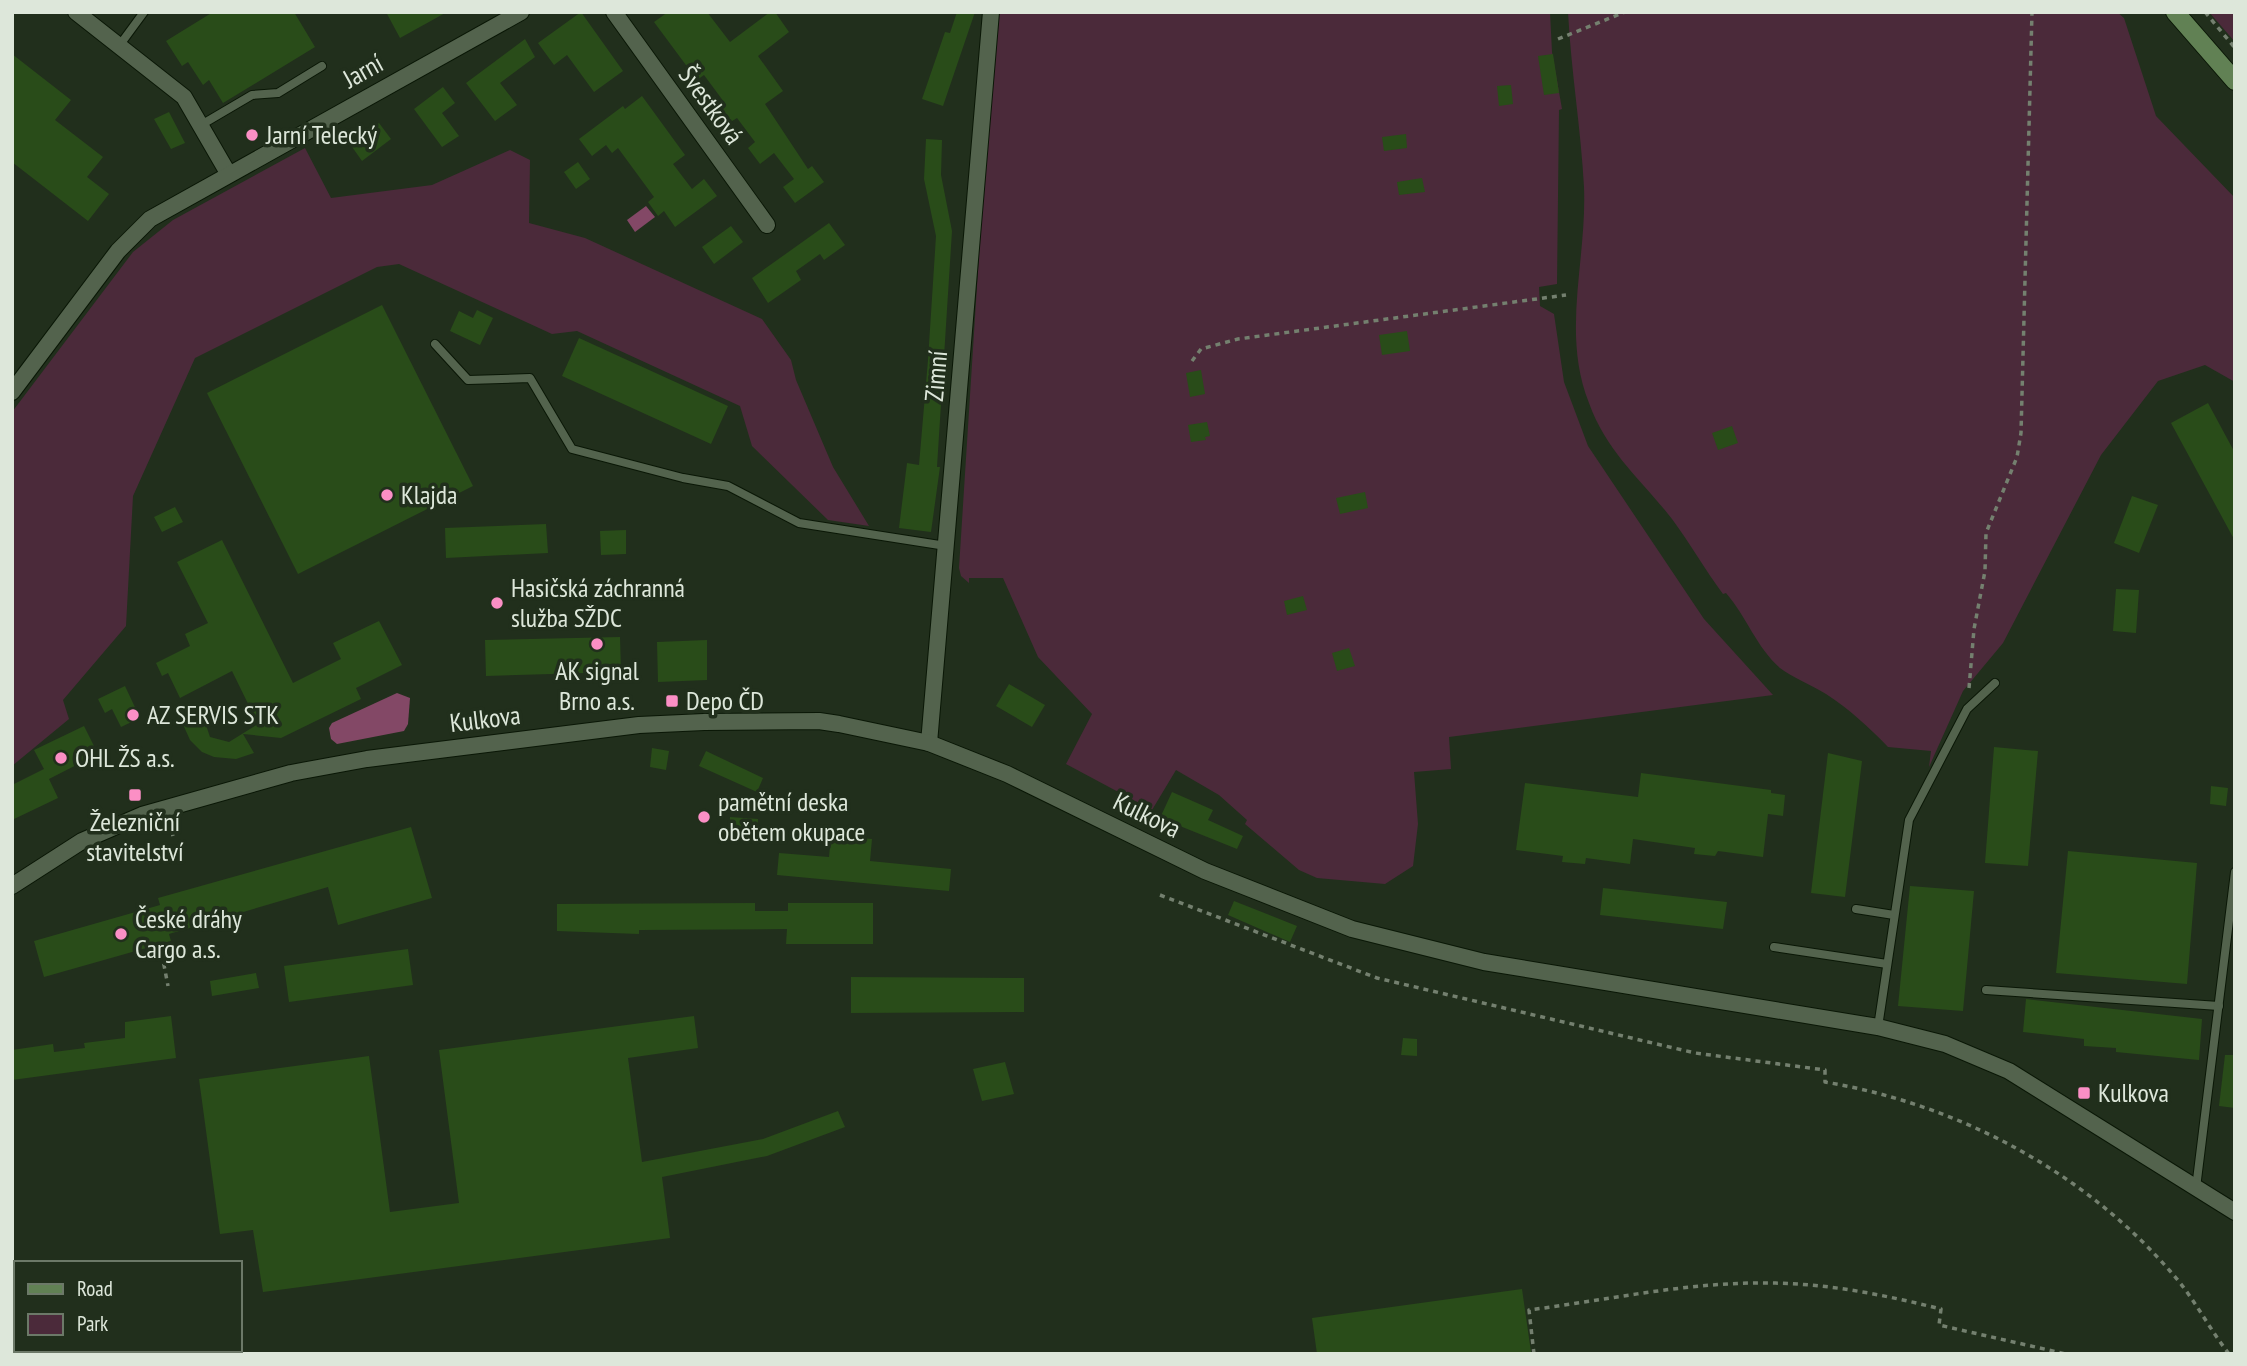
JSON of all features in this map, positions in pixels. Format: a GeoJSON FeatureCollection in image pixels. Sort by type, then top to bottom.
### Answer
{"type":"FeatureCollection","features":[{"type":"Feature","properties":{"kind":"main road"},"geometry":{"type":"LineString","coordinates":[[2175,12],[2235,81]]}},
{"type":"Feature","properties":{"kind":"street"},"geometry":{"type":"LineString","coordinates":[[76,12],[184,97],[228,173]]}},
{"type":"Feature","properties":{"kind":"street","name":"Jarní"},"geometry":{"type":"LineString","coordinates":[[12,392],[133,233],[149,219],[521,12]]}},
{"type":"Feature","properties":{"kind":"street","name":"Švestková"},"geometry":{"type":"LineString","coordinates":[[614,12],[767,225]]}},
{"type":"Feature","properties":{"kind":"street","name":"Zimní"},"geometry":{"type":"LineString","coordinates":[[929,743],[991,12]]}},
{"type":"Feature","properties":{"kind":"street","name":"Kulkova"},"geometry":{"type":"LineString","coordinates":[[12,886],[82,841],[142,815],[291,773],[367,759],[639,725],[819,721],[929,743],[1007,774],[1205,871],[1352,929],[1484,961],[1878,1027],[1945,1044],[2008,1071],[2235,1212]]}},
{"type":"Feature","properties":{"kind":"lane"},"geometry":{"type":"LineString","coordinates":[[119,46],[144,12]]}},
{"type":"Feature","properties":{"kind":"lane"},"geometry":{"type":"LineString","coordinates":[[201,125],[252,95],[278,93],[322,66]]}},
{"type":"Feature","properties":{"kind":"lane"},"geometry":{"type":"LineString","coordinates":[[435,344],[468,380],[530,379],[572,449],[683,478],[728,486],[799,523],[946,546]]}},
{"type":"Feature","properties":{"kind":"lane"},"geometry":{"type":"LineString","coordinates":[[1878,1027],[1909,821],[1967,709],[1995,683]]}},
{"type":"Feature","properties":{"kind":"lane"},"geometry":{"type":"LineString","coordinates":[[2196,1188],[2235,872]]}},
{"type":"Feature","properties":{"kind":"lane"},"geometry":{"type":"LineString","coordinates":[[1856,909],[1894,915]]}},
{"type":"Feature","properties":{"kind":"lane"},"geometry":{"type":"LineString","coordinates":[[1774,947],[1887,964]]}},
{"type":"Feature","properties":{"kind":"lane"},"geometry":{"type":"LineString","coordinates":[[1986,990],[2219,1006]]}},
{"type":"Feature","properties":{"kind":"path"},"geometry":{"type":"LineString","coordinates":[[1558,38],[1625,12]]}},
{"type":"Feature","properties":{"kind":"path"},"geometry":{"type":"LineString","coordinates":[[1967,709],[1974,629],[1985,571],[1986,533],[2017,457],[2021,433],[2032,12]]}},
{"type":"Feature","properties":{"kind":"path"},"geometry":{"type":"LineString","coordinates":[[2205,12],[2235,48]]}},
{"type":"Feature","properties":{"kind":"path"},"geometry":{"type":"LineString","coordinates":[[1192,360],[1201,349],[1238,339],[1566,295]]}},
{"type":"Feature","properties":{"kind":"path"},"geometry":{"type":"LineString","coordinates":[[169,820],[173,836]]}},
{"type":"Feature","properties":{"kind":"path"},"geometry":{"type":"LineString","coordinates":[[1160,895],[1377,978],[1695,1053],[1825,1070],[1825,1082],[1904,1102],[1972,1126],[2076,1183],[2122,1221],[2172,1272],[2229,1354]]}},
{"type":"Feature","properties":{"kind":"path"},"geometry":{"type":"LineString","coordinates":[[160,944],[168,985]]}},
{"type":"Feature","properties":{"kind":"path"},"geometry":{"type":"LineString","coordinates":[[1534,1354],[1529,1310],[1709,1286],[1764,1283],[1825,1287],[1900,1299],[1941,1309],[1939,1325],[2066,1354]]}},
{"type":"Feature","properties":{"kind":"green space"},"geometry":{"type":"Polygon","coordinates":[[[998,12],[1550,12],[1552,52],[1562,109],[1559,110],[1557,284],[1539,287],[1540,306],[1554,314],[1564,382],[1588,446],[1704,619],[1773,695],[1449,737],[1451,769],[1414,772],[1418,824],[1413,866],[1385,884],[1317,878],[1299,870],[1245,824],[1247,820],[1219,795],[1176,770],[1152,810],[1066,764],[1092,714],[1038,657],[1003,578],[969,578],[969,583],[961,576],[959,568],[998,12]]]}},
{"type":"Feature","properties":{"kind":"green space"},"geometry":{"type":"Polygon","coordinates":[[[1568,12],[2117,12],[2124,18],[2156,116],[2235,198],[2235,382],[2205,365],[2158,381],[2101,455],[2003,643],[1963,691],[1929,767],[1931,751],[1888,747],[1843,706],[1780,668],[1772,660],[1672,519],[1615,451],[1597,421],[1581,376],[1577,350],[1577,296],[1584,187],[1568,12]]]}},
{"type":"Feature","properties":{"kind":"green space"},"geometry":{"type":"Polygon","coordinates":[[[2209,12],[2235,12],[2235,42],[2209,12]]]}},
{"type":"Feature","properties":{"kind":"green space"},"geometry":{"type":"Polygon","coordinates":[[[305,148],[331,198],[432,185],[510,150],[530,160],[529,223],[585,238],[762,319],[791,360],[796,380],[833,467],[869,526],[828,520],[752,446],[740,406],[577,331],[552,334],[399,264],[377,267],[195,358],[133,496],[126,626],[63,700],[69,719],[12,766],[12,412],[133,252],[173,220],[305,148]]]}},
{"type":"Feature","properties":{"kind":"shaded area"},"geometry":{"type":"Polygon","coordinates":[[[646,206],[655,217],[635,232],[627,220],[646,206]]]}},
{"type":"Feature","properties":{"kind":"shaded area"},"geometry":{"type":"Polygon","coordinates":[[[397,693],[410,698],[408,724],[404,731],[337,744],[331,739],[329,728],[332,723],[397,693]]]}},
{"type":"Feature","properties":{"kind":"building"},"geometry":{"type":"Polygon","coordinates":[[[213,12],[294,12],[315,47],[223,103],[209,80],[203,85],[188,62],[182,66],[166,41],[213,12]]]}},
{"type":"Feature","properties":{"kind":"building"},"geometry":{"type":"Polygon","coordinates":[[[386,12],[447,12],[400,38],[386,12]]]}},
{"type":"Feature","properties":{"kind":"building"},"geometry":{"type":"Polygon","coordinates":[[[581,12],[623,71],[594,92],[567,55],[554,65],[538,43],[581,12]]]}},
{"type":"Feature","properties":{"kind":"building"},"geometry":{"type":"Polygon","coordinates":[[[668,12],[707,12],[730,42],[770,12],[775,12],[789,32],[758,56],[783,91],[765,104],[808,169],[812,166],[824,182],[795,203],[783,187],[794,179],[774,153],[760,164],[748,148],[755,142],[737,118],[729,123],[717,107],[724,102],[704,75],[697,80],[654,22],[668,12]]]}},
{"type":"Feature","properties":{"kind":"building"},"geometry":{"type":"Polygon","coordinates":[[[957,12],[975,12],[943,106],[922,99],[945,32],[950,33],[957,12]]]}},
{"type":"Feature","properties":{"kind":"building"},"geometry":{"type":"Polygon","coordinates":[[[525,39],[535,57],[500,83],[517,105],[495,121],[466,83],[525,39]]]}},
{"type":"Feature","properties":{"kind":"building"},"geometry":{"type":"Polygon","coordinates":[[[12,54],[71,100],[55,120],[103,157],[87,177],[109,194],[88,221],[12,162],[12,54]]]}},
{"type":"Feature","properties":{"kind":"building"},"geometry":{"type":"Polygon","coordinates":[[[1553,54],[1559,93],[1544,95],[1538,56],[1553,54]]]}},
{"type":"Feature","properties":{"kind":"building"},"geometry":{"type":"Polygon","coordinates":[[[1511,85],[1513,104],[1499,106],[1497,86],[1511,85]]]}},
{"type":"Feature","properties":{"kind":"building"},"geometry":{"type":"Polygon","coordinates":[[[443,87],[455,103],[442,113],[459,136],[442,147],[414,109],[443,87]]]}},
{"type":"Feature","properties":{"kind":"building"},"geometry":{"type":"Polygon","coordinates":[[[642,96],[685,155],[673,164],[692,189],[704,179],[717,196],[675,227],[664,211],[658,216],[648,202],[654,197],[618,148],[612,153],[606,145],[592,156],[579,139],[623,106],[625,109],[642,96]]]}},
{"type":"Feature","properties":{"kind":"building"},"geometry":{"type":"Polygon","coordinates":[[[169,112],[185,143],[171,149],[154,119],[169,112]]]}},
{"type":"Feature","properties":{"kind":"building"},"geometry":{"type":"Polygon","coordinates":[[[379,123],[391,139],[362,161],[350,144],[379,123]]]}},
{"type":"Feature","properties":{"kind":"building"},"geometry":{"type":"Polygon","coordinates":[[[1406,134],[1407,148],[1384,151],[1382,137],[1406,134]]]}},
{"type":"Feature","properties":{"kind":"building"},"geometry":{"type":"Polygon","coordinates":[[[926,139],[942,140],[941,175],[952,231],[937,467],[940,467],[931,532],[899,528],[907,463],[919,465],[928,360],[936,236],[924,179],[926,139]]]}},
{"type":"Feature","properties":{"kind":"building"},"geometry":{"type":"Polygon","coordinates":[[[578,162],[590,179],[576,189],[564,172],[578,162]]]}},
{"type":"Feature","properties":{"kind":"building"},"geometry":{"type":"Polygon","coordinates":[[[1422,178],[1425,192],[1399,195],[1397,182],[1422,178]]]}},
{"type":"Feature","properties":{"kind":"building"},"geometry":{"type":"Polygon","coordinates":[[[829,223],[845,245],[824,260],[820,254],[796,271],[801,280],[768,303],[752,278],[829,223]]]}},
{"type":"Feature","properties":{"kind":"building"},"geometry":{"type":"Polygon","coordinates":[[[731,226],[743,242],[714,264],[702,247],[731,226]]]}},
{"type":"Feature","properties":{"kind":"building"},"geometry":{"type":"Polygon","coordinates":[[[382,305],[473,486],[298,574],[207,393],[382,305]]]}},
{"type":"Feature","properties":{"kind":"building"},"geometry":{"type":"Polygon","coordinates":[[[477,310],[493,318],[480,345],[450,331],[459,311],[473,318],[477,310]]]}},
{"type":"Feature","properties":{"kind":"building"},"geometry":{"type":"Polygon","coordinates":[[[1407,331],[1410,351],[1382,355],[1379,335],[1407,331]]]}},
{"type":"Feature","properties":{"kind":"building"},"geometry":{"type":"Polygon","coordinates":[[[579,338],[728,406],[711,444],[562,376],[579,338]]]}},
{"type":"Feature","properties":{"kind":"building"},"geometry":{"type":"Polygon","coordinates":[[[1201,370],[1205,394],[1190,397],[1186,373],[1201,370]]]}},
{"type":"Feature","properties":{"kind":"building"},"geometry":{"type":"Polygon","coordinates":[[[2208,403],[2235,453],[2235,541],[2171,423],[2208,403]]]}},
{"type":"Feature","properties":{"kind":"building"},"geometry":{"type":"Polygon","coordinates":[[[1207,422],[1210,436],[1205,437],[1206,440],[1191,442],[1188,425],[1207,422]]]}},
{"type":"Feature","properties":{"kind":"building"},"geometry":{"type":"Polygon","coordinates":[[[1732,426],[1738,443],[1718,450],[1712,433],[1732,426]]]}},
{"type":"Feature","properties":{"kind":"building"},"geometry":{"type":"Polygon","coordinates":[[[1365,492],[1368,508],[1340,514],[1336,498],[1365,492]]]}},
{"type":"Feature","properties":{"kind":"building"},"geometry":{"type":"Polygon","coordinates":[[[2132,496],[2158,505],[2139,553],[2114,543],[2132,496]]]}},
{"type":"Feature","properties":{"kind":"building"},"geometry":{"type":"Polygon","coordinates":[[[175,507],[183,522],[162,532],[154,517],[175,507]]]}},
{"type":"Feature","properties":{"kind":"building"},"geometry":{"type":"Polygon","coordinates":[[[546,524],[548,553],[446,558],[445,528],[546,524]]]}},
{"type":"Feature","properties":{"kind":"building"},"geometry":{"type":"Polygon","coordinates":[[[626,530],[626,554],[601,555],[600,531],[626,530]]]}},
{"type":"Feature","properties":{"kind":"building"},"geometry":{"type":"Polygon","coordinates":[[[222,540],[293,683],[341,659],[333,643],[379,621],[402,665],[356,688],[361,699],[281,738],[243,734],[254,753],[236,759],[214,757],[202,752],[190,740],[181,720],[203,716],[210,737],[229,742],[258,724],[232,671],[180,698],[168,673],[162,676],[156,663],[190,646],[185,634],[208,623],[177,562],[222,540]]]}},
{"type":"Feature","properties":{"kind":"building"},"geometry":{"type":"Polygon","coordinates":[[[2116,589],[2139,590],[2136,633],[2113,631],[2116,589]]]}},
{"type":"Feature","properties":{"kind":"building"},"geometry":{"type":"Polygon","coordinates":[[[1303,596],[1307,610],[1287,615],[1284,601],[1303,596]]]}},
{"type":"Feature","properties":{"kind":"building"},"geometry":{"type":"Polygon","coordinates":[[[620,637],[621,672],[486,676],[485,640],[620,637]]]}},
{"type":"Feature","properties":{"kind":"building"},"geometry":{"type":"Polygon","coordinates":[[[707,640],[707,680],[658,682],[657,642],[707,640]]]}},
{"type":"Feature","properties":{"kind":"building"},"geometry":{"type":"Polygon","coordinates":[[[1349,648],[1355,666],[1337,671],[1332,653],[1349,648]]]}},
{"type":"Feature","properties":{"kind":"building"},"geometry":{"type":"Polygon","coordinates":[[[1009,684],[1045,705],[1032,727],[996,706],[1009,684]]]}},
{"type":"Feature","properties":{"kind":"building"},"geometry":{"type":"Polygon","coordinates":[[[125,686],[140,718],[121,727],[112,709],[105,713],[98,699],[125,686]]]}},
{"type":"Feature","properties":{"kind":"building"},"geometry":{"type":"Polygon","coordinates":[[[84,726],[98,754],[49,779],[58,798],[12,820],[12,785],[44,769],[34,750],[84,726]]]}},
{"type":"Feature","properties":{"kind":"building"},"geometry":{"type":"Polygon","coordinates":[[[1994,747],[2038,751],[2028,866],[1985,863],[1994,747]]]}},
{"type":"Feature","properties":{"kind":"building"},"geometry":{"type":"Polygon","coordinates":[[[652,748],[669,751],[666,770],[650,767],[652,748]]]}},
{"type":"Feature","properties":{"kind":"building"},"geometry":{"type":"Polygon","coordinates":[[[706,751],[763,778],[757,792],[699,766],[706,751]]]}},
{"type":"Feature","properties":{"kind":"building"},"geometry":{"type":"Polygon","coordinates":[[[1828,753],[1862,761],[1845,897],[1811,893],[1828,753]]]}},
{"type":"Feature","properties":{"kind":"building"},"geometry":{"type":"Polygon","coordinates":[[[1641,773],[1771,790],[1771,793],[1785,795],[1783,816],[1768,814],[1763,857],[1718,851],[1715,856],[1694,854],[1695,848],[1633,839],[1630,864],[1586,858],[1585,864],[1562,862],[1563,856],[1516,850],[1525,783],[1638,797],[1641,773]]]}},
{"type":"Feature","properties":{"kind":"building"},"geometry":{"type":"Polygon","coordinates":[[[2211,786],[2228,788],[2226,806],[2210,804],[2211,786]]]}},
{"type":"Feature","properties":{"kind":"building"},"geometry":{"type":"Polygon","coordinates":[[[1172,792],[1213,810],[1208,820],[1243,836],[1237,849],[1160,818],[1172,792]]]}},
{"type":"Feature","properties":{"kind":"building"},"geometry":{"type":"Polygon","coordinates":[[[730,817],[758,819],[757,833],[729,831],[730,817]]]}},
{"type":"Feature","properties":{"kind":"building"},"geometry":{"type":"Polygon","coordinates":[[[411,827],[432,898],[338,925],[328,887],[169,934],[171,941],[44,977],[34,941],[160,905],[158,898],[411,827]]]}},
{"type":"Feature","properties":{"kind":"building"},"geometry":{"type":"Polygon","coordinates":[[[831,836],[872,839],[870,861],[951,869],[949,891],[777,875],[779,853],[829,857],[831,836]]]}},
{"type":"Feature","properties":{"kind":"building"},"geometry":{"type":"Polygon","coordinates":[[[2068,851],[2197,863],[2187,984],[2056,973],[2068,851]]]}},
{"type":"Feature","properties":{"kind":"building"},"geometry":{"type":"Polygon","coordinates":[[[1910,886],[1974,891],[1963,1011],[1898,1006],[1910,886]]]}},
{"type":"Feature","properties":{"kind":"building"},"geometry":{"type":"Polygon","coordinates":[[[1603,888],[1727,902],[1723,929],[1600,915],[1603,888]]]}},
{"type":"Feature","properties":{"kind":"building"},"geometry":{"type":"Polygon","coordinates":[[[1234,901],[1297,926],[1290,942],[1228,915],[1234,901]]]}},
{"type":"Feature","properties":{"kind":"building"},"geometry":{"type":"Polygon","coordinates":[[[755,903],[755,911],[788,911],[788,903],[873,903],[873,944],[786,944],[787,929],[639,930],[639,934],[557,931],[557,904],[755,903]]]}},
{"type":"Feature","properties":{"kind":"building"},"geometry":{"type":"Polygon","coordinates":[[[408,949],[413,985],[289,1002],[284,966],[408,949]]]}},
{"type":"Feature","properties":{"kind":"building"},"geometry":{"type":"Polygon","coordinates":[[[256,973],[259,988],[212,996],[210,981],[256,973]]]}},
{"type":"Feature","properties":{"kind":"building"},"geometry":{"type":"Polygon","coordinates":[[[851,977],[1024,978],[1024,1012],[851,1013],[851,977]]]}},
{"type":"Feature","properties":{"kind":"building"},"geometry":{"type":"Polygon","coordinates":[[[2026,999],[2202,1019],[2199,1060],[2116,1052],[2116,1048],[2084,1046],[2084,1039],[2023,1032],[2026,999]]]}},
{"type":"Feature","properties":{"kind":"building"},"geometry":{"type":"Polygon","coordinates":[[[171,1016],[176,1058],[12,1080],[12,1050],[53,1044],[54,1052],[85,1048],[84,1043],[125,1038],[125,1022],[171,1016]]]}},
{"type":"Feature","properties":{"kind":"building"},"geometry":{"type":"Polygon","coordinates":[[[694,1016],[698,1048],[628,1058],[642,1162],[763,1139],[838,1111],[845,1127],[767,1156],[662,1177],[670,1238],[263,1292],[253,1230],[220,1234],[199,1079],[369,1056],[390,1212],[459,1203],[439,1050],[694,1016]]]}},
{"type":"Feature","properties":{"kind":"building"},"geometry":{"type":"Polygon","coordinates":[[[1403,1038],[1417,1039],[1417,1056],[1401,1055],[1403,1038]]]}},
{"type":"Feature","properties":{"kind":"building"},"geometry":{"type":"Polygon","coordinates":[[[2225,1055],[2235,1055],[2235,1108],[2219,1106],[2225,1055]]]}},
{"type":"Feature","properties":{"kind":"building"},"geometry":{"type":"Polygon","coordinates":[[[1005,1062],[1014,1094],[982,1101],[973,1069],[1005,1062]]]}},
{"type":"Feature","properties":{"kind":"building"},"geometry":{"type":"Polygon","coordinates":[[[1522,1289],[1531,1352],[1317,1354],[1312,1318],[1522,1289]]]}},
{"type":"Feature","properties":{"kind":"place","name":"Jarní Telecký"},"geometry":{"type":"Point","coordinates":[252,135]}},
{"type":"Feature","properties":{"kind":"place","name":"Klajda"},"geometry":{"type":"Point","coordinates":[387,495]}},
{"type":"Feature","properties":{"kind":"place","name":"Hasičská záchranná služba SŽDC"},"geometry":{"type":"Point","coordinates":[497,603]}},
{"type":"Feature","properties":{"kind":"place","name":"AK signal Brno a.s."},"geometry":{"type":"Point","coordinates":[597,644]}},
{"type":"Feature","properties":{"kind":"place","name":"Depo ČD"},"geometry":{"type":"Point","coordinates":[672,701]}},
{"type":"Feature","properties":{"kind":"place","name":"AZ SERVIS STK"},"geometry":{"type":"Point","coordinates":[133,715]}},
{"type":"Feature","properties":{"kind":"place","name":"OHL ŽS a.s."},"geometry":{"type":"Point","coordinates":[61,758]}},
{"type":"Feature","properties":{"kind":"place","name":"Železniční stavitelství"},"geometry":{"type":"Point","coordinates":[135,795]}},
{"type":"Feature","properties":{"kind":"place","name":"pamětní deska obětem okupace"},"geometry":{"type":"Point","coordinates":[704,817]}},
{"type":"Feature","properties":{"kind":"place","name":"České dráhy Cargo a.s."},"geometry":{"type":"Point","coordinates":[121,934]}},
{"type":"Feature","properties":{"kind":"place","name":"Kulkova"},"geometry":{"type":"Point","coordinates":[2084,1093]}}]}
